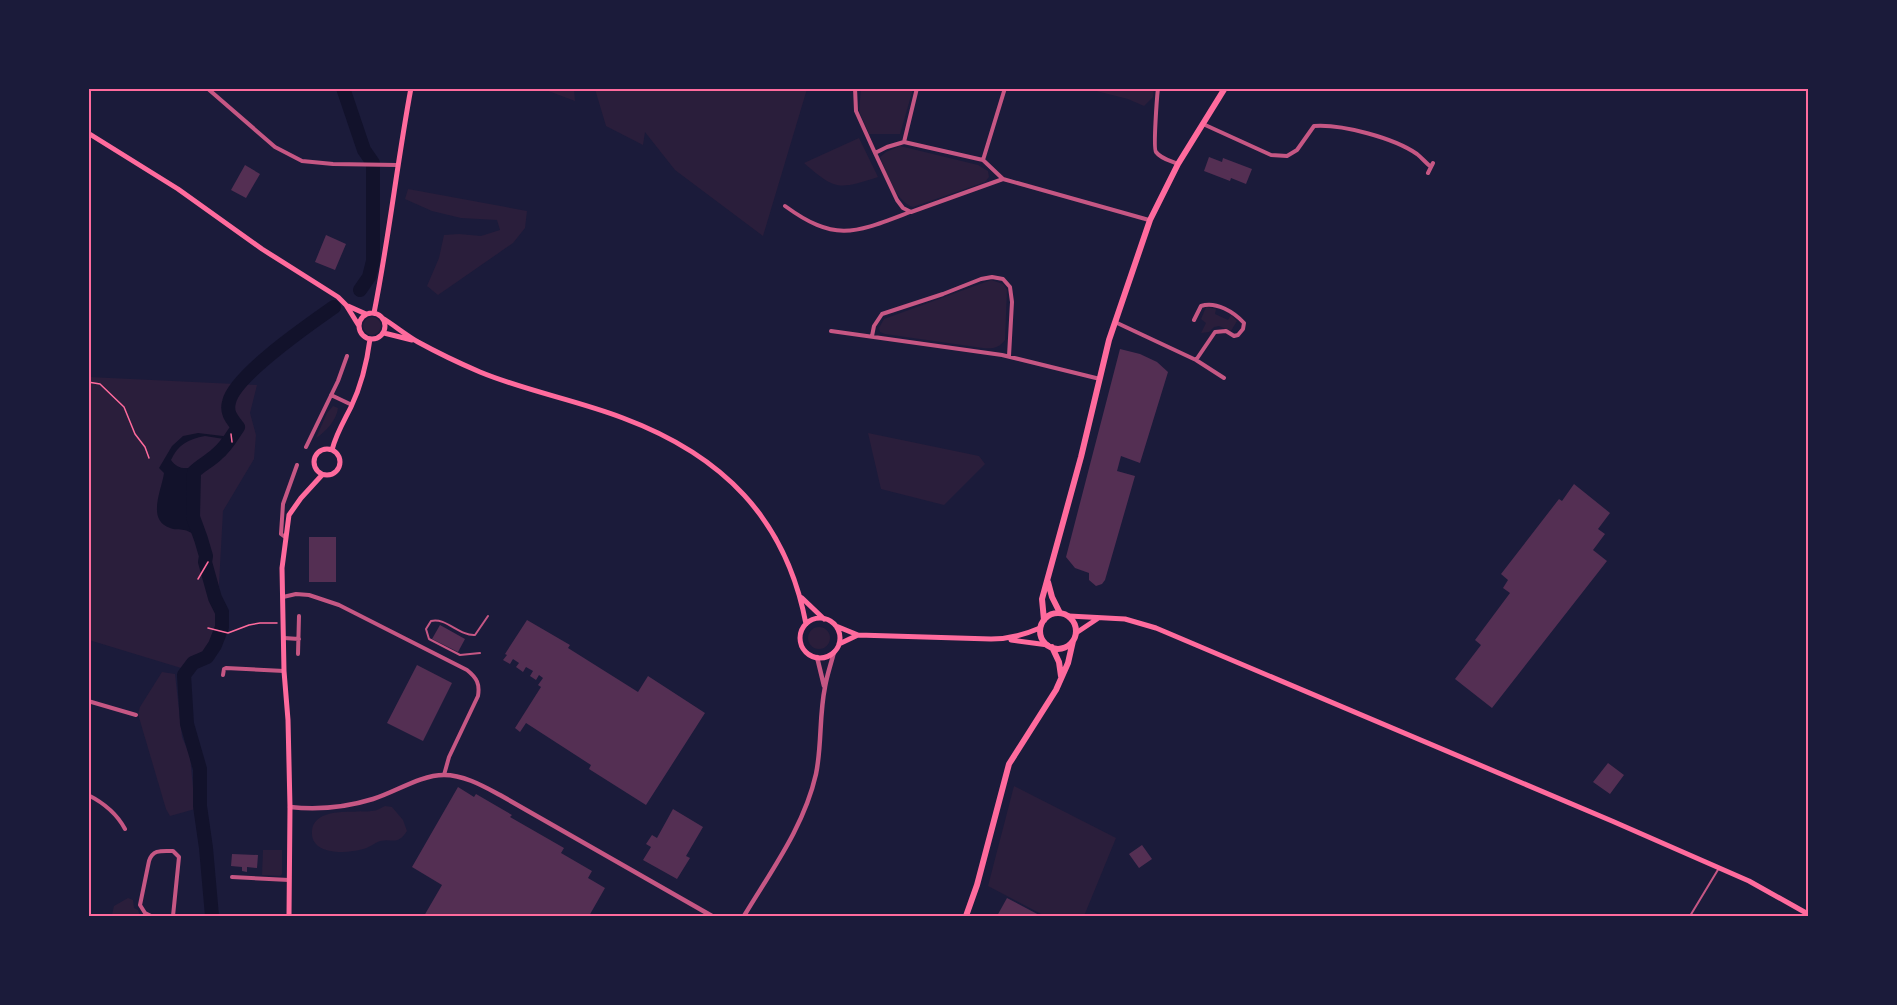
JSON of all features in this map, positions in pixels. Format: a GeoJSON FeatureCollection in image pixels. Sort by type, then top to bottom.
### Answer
{"type":"FeatureCollection","features":[{"type":"Feature","properties":{"kind":"main road"},"geometry":{"type":"LineString","coordinates":[[374,313],[411,88]]}},
{"type":"Feature","properties":{"kind":"main road"},"geometry":{"type":"LineString","coordinates":[[1044,620],[1042,599],[1115,322],[1150,220],[1178,164],[1225,88]]}},
{"type":"Feature","properties":{"kind":"main road"},"geometry":{"type":"LineString","coordinates":[[88,134],[178,189],[262,249],[338,297],[359,326],[362,335],[376,339],[384,333],[386,327],[384,319]]}},
{"type":"Feature","properties":{"kind":"main road"},"geometry":{"type":"LineString","coordinates":[[346,306],[366,314],[374,313],[416,341],[480,372],[623,418],[675,441],[695,453],[739,488],[761,515],[780,544],[801,597],[806,624]]}},
{"type":"Feature","properties":{"kind":"main road"},"geometry":{"type":"LineString","coordinates":[[359,326],[366,314]]}},
{"type":"Feature","properties":{"kind":"main road"},"geometry":{"type":"LineString","coordinates":[[384,333],[416,341]]}},
{"type":"Feature","properties":{"kind":"main road"},"geometry":{"type":"LineString","coordinates":[[332,450],[352,405],[367,361],[370,339]]}},
{"type":"Feature","properties":{"kind":"main road"},"geometry":{"type":"LineString","coordinates":[[321,450],[332,450],[340,458],[339,469],[330,475],[322,474],[315,466],[314,459],[321,450]]}},
{"type":"Feature","properties":{"kind":"main road"},"geometry":{"type":"LineString","coordinates":[[289,916],[290,807],[282,568],[289,515],[322,474]]}},
{"type":"Feature","properties":{"kind":"main road"},"geometry":{"type":"LineString","coordinates":[[1047,582],[1060,613]]}},
{"type":"Feature","properties":{"kind":"main road"},"geometry":{"type":"LineString","coordinates":[[801,597],[824,619],[858,635],[1007,639],[1061,648],[1073,641]]}},
{"type":"Feature","properties":{"kind":"main road"},"geometry":{"type":"LineString","coordinates":[[1007,639],[1026,635],[1040,628],[1051,614],[1060,613],[1099,619],[1125,619],[1156,628],[1719,868],[1767,890],[1809,914]]}},
{"type":"Feature","properties":{"kind":"main road"},"geometry":{"type":"LineString","coordinates":[[966,916],[977,885],[1010,764],[1048,704],[1068,663],[1076,633],[1075,623],[1069,616]]}},
{"type":"Feature","properties":{"kind":"main road"},"geometry":{"type":"LineString","coordinates":[[824,619],[814,619],[806,624],[801,632],[802,646],[808,654],[826,657],[834,652],[839,644],[840,634],[836,626]]}},
{"type":"Feature","properties":{"kind":"main road"},"geometry":{"type":"LineString","coordinates":[[1076,633],[1099,619]]}},
{"type":"Feature","properties":{"kind":"main road"},"geometry":{"type":"LineString","coordinates":[[1040,628],[1042,638],[1050,646],[1059,662],[1061,677]]}},
{"type":"Feature","properties":{"kind":"main road"},"geometry":{"type":"LineString","coordinates":[[839,644],[858,635]]}},
{"type":"Feature","properties":{"kind":"street"},"geometry":{"type":"LineString","coordinates":[[207,88],[275,147],[303,161],[397,165]]}},
{"type":"Feature","properties":{"kind":"street"},"geometry":{"type":"LineString","coordinates":[[855,88],[856,111],[897,200],[903,208],[911,212]]}},
{"type":"Feature","properties":{"kind":"street"},"geometry":{"type":"LineString","coordinates":[[904,142],[917,88]]}},
{"type":"Feature","properties":{"kind":"street"},"geometry":{"type":"LineString","coordinates":[[983,160],[1005,88]]}},
{"type":"Feature","properties":{"kind":"street"},"geometry":{"type":"LineString","coordinates":[[1158,88],[1154,147],[1161,157],[1178,164]]}},
{"type":"Feature","properties":{"kind":"street"},"geometry":{"type":"LineString","coordinates":[[1203,124],[1270,154],[1287,156],[1297,150],[1314,126],[1339,128],[1392,142],[1417,154],[1432,165],[1428,173]]}},
{"type":"Feature","properties":{"kind":"street"},"geometry":{"type":"LineString","coordinates":[[875,153],[904,142],[983,160],[1003,179],[1150,220]]}},
{"type":"Feature","properties":{"kind":"street"},"geometry":{"type":"LineString","coordinates":[[785,206],[821,227],[846,231],[867,228],[1003,179]]}},
{"type":"Feature","properties":{"kind":"street"},"geometry":{"type":"LineString","coordinates":[[872,336],[874,327],[882,314],[992,277],[1003,279],[1010,287],[1009,356]]}},
{"type":"Feature","properties":{"kind":"street"},"geometry":{"type":"LineString","coordinates":[[1194,320],[1201,306],[1215,304],[1239,317],[1244,323],[1238,335],[1234,336],[1226,331],[1215,332],[1196,360]]}},
{"type":"Feature","properties":{"kind":"street"},"geometry":{"type":"LineString","coordinates":[[1115,322],[1196,360],[1224,378]]}},
{"type":"Feature","properties":{"kind":"street"},"geometry":{"type":"LineString","coordinates":[[831,331],[1009,356],[1100,378]]}},
{"type":"Feature","properties":{"kind":"street"},"geometry":{"type":"LineString","coordinates":[[306,447],[347,356]]}},
{"type":"Feature","properties":{"kind":"street"},"geometry":{"type":"LineString","coordinates":[[331,395],[352,405]]}},
{"type":"Feature","properties":{"kind":"street"},"geometry":{"type":"LineString","coordinates":[[285,537],[281,534],[283,504],[297,465]]}},
{"type":"Feature","properties":{"kind":"street"},"geometry":{"type":"LineString","coordinates":[[283,597],[296,594],[309,595],[339,604],[467,670],[476,677],[479,686],[478,696],[449,757],[444,775]]}},
{"type":"Feature","properties":{"kind":"street"},"geometry":{"type":"LineString","coordinates":[[298,654],[300,616]]}},
{"type":"Feature","properties":{"kind":"street"},"geometry":{"type":"LineString","coordinates":[[284,638],[298,639]]}},
{"type":"Feature","properties":{"kind":"street"},"geometry":{"type":"LineString","coordinates":[[744,916],[803,813],[816,773],[821,741],[824,688],[834,652]]}},
{"type":"Feature","properties":{"kind":"street"},"geometry":{"type":"LineString","coordinates":[[817,657],[824,688]]}},
{"type":"Feature","properties":{"kind":"street"},"geometry":{"type":"LineString","coordinates":[[223,675],[226,668],[284,670]]}},
{"type":"Feature","properties":{"kind":"street"},"geometry":{"type":"LineString","coordinates":[[88,701],[136,716]]}},
{"type":"Feature","properties":{"kind":"street"},"geometry":{"type":"LineString","coordinates":[[290,807],[305,809],[352,804],[372,799],[429,777],[444,775],[472,782],[501,795],[712,916]]}},
{"type":"Feature","properties":{"kind":"street"},"geometry":{"type":"LineString","coordinates":[[88,795],[120,819],[125,829]]}},
{"type":"Feature","properties":{"kind":"street"},"geometry":{"type":"LineString","coordinates":[[151,916],[145,913],[140,905],[149,861],[151,855],[157,850],[173,851],[179,857],[173,916]]}},
{"type":"Feature","properties":{"kind":"street"},"geometry":{"type":"LineString","coordinates":[[232,877],[289,880]]}},
{"type":"Feature","properties":{"kind":"street"},"geometry":{"type":"LineString","coordinates":[[1799,916],[1803,910]]}},
{"type":"Feature","properties":{"kind":"lane"},"geometry":{"type":"LineString","coordinates":[[480,652],[460,655],[429,639],[426,630],[431,621],[439,620],[467,635],[475,635],[489,616]]}},
{"type":"Feature","properties":{"kind":"lane"},"geometry":{"type":"LineString","coordinates":[[1690,916],[1719,868]]}},
{"type":"Feature","properties":{"kind":"path"},"geometry":{"type":"LineString","coordinates":[[88,382],[100,384],[124,407],[135,434],[145,447],[149,458]]}},
{"type":"Feature","properties":{"kind":"path"},"geometry":{"type":"LineString","coordinates":[[231,434],[232,442]]}},
{"type":"Feature","properties":{"kind":"path"},"geometry":{"type":"LineString","coordinates":[[198,579],[208,562]]}},
{"type":"Feature","properties":{"kind":"path"},"geometry":{"type":"LineString","coordinates":[[208,628],[228,633],[260,623],[284,623]]}},
{"type":"Feature","properties":{"kind":"shaded area"},"geometry":{"type":"Polygon","coordinates":[[[861,88],[913,89],[900,134],[869,134],[859,111],[861,88]]]}},
{"type":"Feature","properties":{"kind":"shaded area"},"geometry":{"type":"Polygon","coordinates":[[[543,89],[574,89],[575,101],[543,89]]]}},
{"type":"Feature","properties":{"kind":"shaded area"},"geometry":{"type":"Polygon","coordinates":[[[595,89],[807,89],[763,236],[675,170],[645,132],[643,145],[606,126],[595,89]]]}},
{"type":"Feature","properties":{"kind":"shaded area"},"geometry":{"type":"Polygon","coordinates":[[[1088,89],[1154,89],[1153,97],[1144,106],[1128,99],[1088,89]]]}},
{"type":"Feature","properties":{"kind":"shaded area"},"geometry":{"type":"Polygon","coordinates":[[[859,138],[878,177],[854,184],[838,185],[830,183],[804,163],[859,138]]]}},
{"type":"Feature","properties":{"kind":"shaded area"},"geometry":{"type":"Polygon","coordinates":[[[900,146],[978,165],[988,171],[989,177],[985,182],[913,207],[896,193],[880,157],[900,146]]]}},
{"type":"Feature","properties":{"kind":"shaded area"},"geometry":{"type":"Polygon","coordinates":[[[408,189],[527,211],[525,228],[513,243],[438,295],[427,286],[439,258],[444,235],[481,236],[500,230],[497,220],[461,218],[432,211],[405,199],[408,189]]]}},
{"type":"Feature","properties":{"kind":"shaded area"},"geometry":{"type":"Polygon","coordinates":[[[991,280],[1003,284],[1007,290],[1005,340],[998,346],[983,348],[880,332],[879,328],[884,319],[991,280]]]}},
{"type":"Feature","properties":{"kind":"shaded area"},"geometry":{"type":"Polygon","coordinates":[[[1206,307],[1216,309],[1215,314],[1228,320],[1231,315],[1237,321],[1231,331],[1219,326],[1209,332],[1201,333],[1206,323],[1201,319],[1206,307]]]}},
{"type":"Feature","properties":{"kind":"shaded area"},"geometry":{"type":"Polygon","coordinates":[[[372,317],[378,320],[381,326],[378,332],[372,335],[366,332],[363,326],[366,320],[372,317]]]}},
{"type":"Feature","properties":{"kind":"shaded area"},"geometry":{"type":"Polygon","coordinates":[[[89,377],[257,385],[250,413],[256,435],[254,459],[223,511],[219,584],[221,603],[225,612],[225,628],[217,651],[191,671],[89,640],[89,377]]]}},
{"type":"Feature","properties":{"kind":"shaded area"},"geometry":{"type":"Polygon","coordinates":[[[333,406],[338,408],[336,416],[327,429],[316,438],[327,413],[333,406]]]}},
{"type":"Feature","properties":{"kind":"shaded area"},"geometry":{"type":"Polygon","coordinates":[[[198,433],[223,436],[229,441],[194,472],[193,517],[201,539],[188,531],[172,529],[163,524],[157,511],[164,473],[159,468],[172,446],[183,436],[198,433]],[[205,436],[194,439],[180,447],[171,460],[177,466],[184,468],[199,464],[207,460],[225,443],[224,439],[205,436]]]}},
{"type":"Feature","properties":{"kind":"shaded area"},"geometry":{"type":"Polygon","coordinates":[[[868,433],[979,456],[985,464],[944,505],[881,489],[868,433]]]}},
{"type":"Feature","properties":{"kind":"shaded area"},"geometry":{"type":"Polygon","coordinates":[[[819,627],[829,634],[830,638],[823,648],[819,649],[809,642],[808,638],[815,628],[819,627]]]}},
{"type":"Feature","properties":{"kind":"shaded area"},"geometry":{"type":"Polygon","coordinates":[[[162,672],[175,674],[182,737],[190,756],[195,809],[170,816],[138,714],[162,672]]]}},
{"type":"Feature","properties":{"kind":"shaded area"},"geometry":{"type":"Polygon","coordinates":[[[1014,786],[1116,838],[1084,916],[1045,916],[988,886],[1014,786]]]}},
{"type":"Feature","properties":{"kind":"shaded area"},"geometry":{"type":"Polygon","coordinates":[[[385,806],[392,807],[403,820],[407,831],[397,840],[380,841],[356,851],[339,852],[323,849],[313,839],[312,831],[315,823],[321,817],[339,812],[377,810],[385,806]]]}},
{"type":"Feature","properties":{"kind":"shaded area"},"geometry":{"type":"Polygon","coordinates":[[[263,850],[282,850],[282,874],[280,876],[262,875],[263,850]]]}},
{"type":"Feature","properties":{"kind":"shaded area"},"geometry":{"type":"Polygon","coordinates":[[[128,898],[133,900],[134,908],[138,910],[140,916],[112,915],[114,906],[128,898]]]}},
{"type":"Feature","properties":{"kind":"building"},"geometry":{"type":"Polygon","coordinates":[[[1209,157],[1222,162],[1223,158],[1252,169],[1246,184],[1231,178],[1230,181],[1204,171],[1209,157]]]}},
{"type":"Feature","properties":{"kind":"building"},"geometry":{"type":"Polygon","coordinates":[[[245,165],[260,174],[246,198],[231,190],[245,165]]]}},
{"type":"Feature","properties":{"kind":"building"},"geometry":{"type":"Polygon","coordinates":[[[326,235],[346,244],[335,270],[315,262],[326,235]]]}},
{"type":"Feature","properties":{"kind":"building"},"geometry":{"type":"Polygon","coordinates":[[[1120,349],[1140,354],[1157,362],[1168,372],[1140,463],[1121,456],[1117,471],[1135,476],[1105,580],[1096,586],[1089,580],[1089,573],[1075,568],[1066,557],[1120,349]]]}},
{"type":"Feature","properties":{"kind":"building"},"geometry":{"type":"Polygon","coordinates":[[[1574,484],[1610,513],[1598,529],[1605,534],[1593,550],[1607,561],[1492,708],[1455,679],[1481,645],[1475,640],[1510,593],[1503,588],[1508,580],[1501,574],[1559,499],[1562,501],[1574,484]]]}},
{"type":"Feature","properties":{"kind":"building"},"geometry":{"type":"Polygon","coordinates":[[[309,537],[336,537],[336,582],[309,582],[309,537]]]}},
{"type":"Feature","properties":{"kind":"building"},"geometry":{"type":"Polygon","coordinates":[[[527,620],[570,645],[568,648],[638,692],[648,676],[705,713],[646,805],[589,769],[591,765],[526,723],[520,732],[515,728],[541,687],[538,685],[543,678],[539,675],[536,680],[530,676],[533,671],[526,667],[523,672],[516,667],[519,663],[513,659],[510,664],[503,660],[527,620]]]}},
{"type":"Feature","properties":{"kind":"building"},"geometry":{"type":"Polygon","coordinates":[[[440,625],[465,639],[458,652],[432,639],[440,625]]]}},
{"type":"Feature","properties":{"kind":"building"},"geometry":{"type":"Polygon","coordinates":[[[417,665],[452,683],[423,741],[387,723],[417,665]]]}},
{"type":"Feature","properties":{"kind":"building"},"geometry":{"type":"Polygon","coordinates":[[[1608,763],[1624,775],[1610,794],[1593,782],[1608,763]]]}},
{"type":"Feature","properties":{"kind":"building"},"geometry":{"type":"Polygon","coordinates":[[[458,787],[474,797],[476,794],[512,815],[510,817],[564,848],[561,853],[592,871],[588,878],[605,888],[589,916],[424,916],[442,885],[412,867],[458,787]]]}},
{"type":"Feature","properties":{"kind":"building"},"geometry":{"type":"Polygon","coordinates":[[[673,809],[703,827],[686,856],[690,858],[677,879],[643,860],[651,847],[646,844],[652,835],[657,838],[673,809]]]}},
{"type":"Feature","properties":{"kind":"building"},"geometry":{"type":"Polygon","coordinates":[[[1142,845],[1152,859],[1139,868],[1129,854],[1142,845]]]}},
{"type":"Feature","properties":{"kind":"building"},"geometry":{"type":"Polygon","coordinates":[[[232,854],[258,855],[257,868],[247,867],[247,872],[242,871],[242,867],[231,866],[232,854]]]}},
{"type":"Feature","properties":{"kind":"building"},"geometry":{"type":"Polygon","coordinates":[[[1007,898],[1041,916],[997,916],[1007,898]]]}},
{"type":"Feature","properties":{"kind":"waterway"},"geometry":{"type":"LineString","coordinates":[[343,88],[364,150],[373,163],[373,261],[369,277],[360,290]]}},
{"type":"Feature","properties":{"kind":"waterway"},"geometry":{"type":"LineString","coordinates":[[212,916],[200,806],[200,769],[187,724],[184,675],[193,663],[207,657],[215,645],[222,627],[222,612],[215,598],[205,562],[206,556],[193,517],[194,472],[220,451],[238,427],[230,416],[228,406],[234,391],[245,378],[275,351],[334,307]]}}]}
